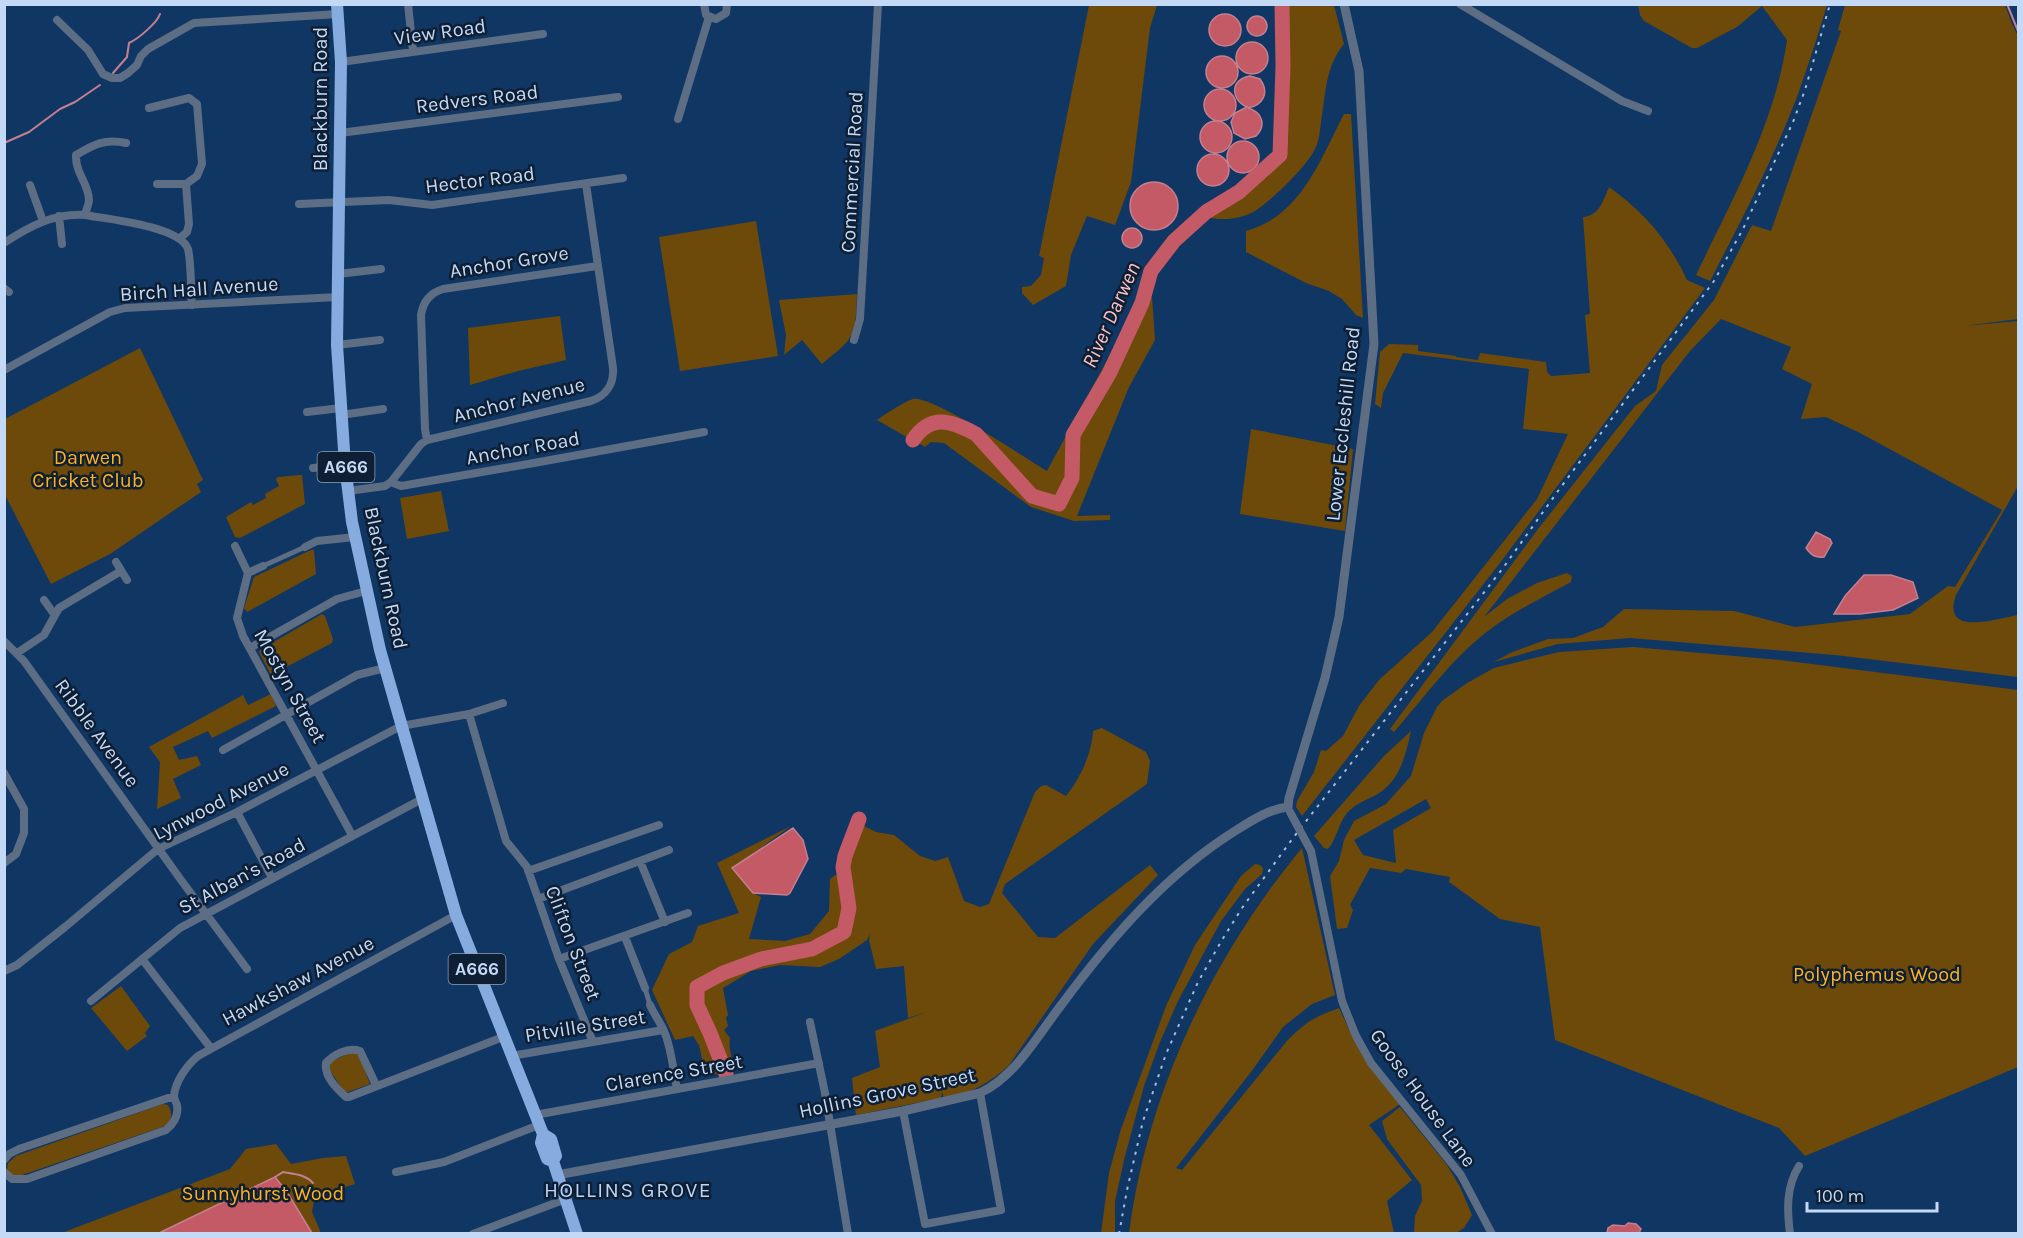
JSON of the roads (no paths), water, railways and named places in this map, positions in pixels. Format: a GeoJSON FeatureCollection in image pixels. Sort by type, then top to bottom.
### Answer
{"type":"FeatureCollection","features":[{"type":"Feature","properties":{"kind":"highway","name":"Blackburn Road"},"geometry":{"type":"LineString","coordinates":[[338,9],[341,62],[337,345],[345,465],[354,537],[385,668],[456,915],[539,1125],[541,1143],[547,1159],[553,1161],[577,1233]]}},
{"type":"Feature","properties":{"kind":"street"},"geometry":{"type":"LineString","coordinates":[[408,4],[413,51]]}},
{"type":"Feature","properties":{"kind":"street"},"geometry":{"type":"LineString","coordinates":[[704,4],[704,12],[716,19],[728,10],[727,4]]}},
{"type":"Feature","properties":{"kind":"street","name":"Commercial Road"},"geometry":{"type":"LineString","coordinates":[[854,340],[860,319],[878,4]]}},
{"type":"Feature","properties":{"kind":"street","name":"Lower Eccleshill Road"},"geometry":{"type":"LineString","coordinates":[[1289,810],[1289,798],[1325,678],[1339,617],[1374,344],[1359,71],[1344,4]]}},
{"type":"Feature","properties":{"kind":"street"},"geometry":{"type":"LineString","coordinates":[[1460,4],[1622,101],[1648,111]]}},
{"type":"Feature","properties":{"kind":"street"},"geometry":{"type":"LineString","coordinates":[[57,20],[88,50],[103,74],[112,78],[120,78],[137,65],[141,56],[148,49],[194,23],[338,9]]}},
{"type":"Feature","properties":{"kind":"street"},"geometry":{"type":"LineString","coordinates":[[678,119],[709,17]]}},
{"type":"Feature","properties":{"kind":"street","name":"View Road"},"geometry":{"type":"LineString","coordinates":[[341,62],[543,34]]}},
{"type":"Feature","properties":{"kind":"street","name":"Redvers Road"},"geometry":{"type":"LineString","coordinates":[[340,133],[618,97]]}},
{"type":"Feature","properties":{"kind":"street"},"geometry":{"type":"LineString","coordinates":[[150,108],[189,98],[198,104],[202,164],[197,176],[186,184],[157,184]]}},
{"type":"Feature","properties":{"kind":"street"},"geometry":{"type":"LineString","coordinates":[[85,215],[89,199],[75,165],[76,155],[94,144],[117,141],[126,143]]}},
{"type":"Feature","properties":{"kind":"street","name":"Hector Road"},"geometry":{"type":"LineString","coordinates":[[299,204],[389,200],[432,205],[623,178]]}},
{"type":"Feature","properties":{"kind":"street"},"geometry":{"type":"LineString","coordinates":[[180,238],[187,232],[189,224],[186,184]]}},
{"type":"Feature","properties":{"kind":"street","name":"Anchor Avenue"},"geometry":{"type":"LineString","coordinates":[[427,440],[591,401],[603,394],[610,386],[614,374],[586,184]]}},
{"type":"Feature","properties":{"kind":"street"},"geometry":{"type":"LineString","coordinates":[[30,186],[43,220]]}},
{"type":"Feature","properties":{"kind":"street"},"geometry":{"type":"LineString","coordinates":[[4,243],[43,220],[59,216],[85,215],[164,231],[180,238],[188,249],[192,305]]}},
{"type":"Feature","properties":{"kind":"street"},"geometry":{"type":"LineString","coordinates":[[59,216],[62,244]]}},
{"type":"Feature","properties":{"kind":"street","name":"Anchor Grove"},"geometry":{"type":"LineString","coordinates":[[427,440],[421,315],[430,296],[443,289],[597,266]]}},
{"type":"Feature","properties":{"kind":"street"},"geometry":{"type":"LineString","coordinates":[[338,274],[381,269]]}},
{"type":"Feature","properties":{"kind":"street","name":"Birch Hall Avenue"},"geometry":{"type":"LineString","coordinates":[[4,370],[110,312],[125,308],[338,297]]}},
{"type":"Feature","properties":{"kind":"street"},"geometry":{"type":"LineString","coordinates":[[337,345],[380,340]]}},
{"type":"Feature","properties":{"kind":"street"},"geometry":{"type":"LineString","coordinates":[[307,412],[383,409]]}},
{"type":"Feature","properties":{"kind":"street","name":"Anchor Road"},"geometry":{"type":"LineString","coordinates":[[348,491],[385,486],[391,482],[401,486],[704,432]]}},
{"type":"Feature","properties":{"kind":"street"},"geometry":{"type":"LineString","coordinates":[[391,482],[421,444],[427,440]]}},
{"type":"Feature","properties":{"kind":"street"},"geometry":{"type":"LineString","coordinates":[[313,468],[345,465]]}},
{"type":"Feature","properties":{"kind":"street"},"geometry":{"type":"LineString","coordinates":[[235,546],[248,573],[317,541],[354,537]]}},
{"type":"Feature","properties":{"kind":"street"},"geometry":{"type":"LineString","coordinates":[[116,562],[127,580]]}},
{"type":"Feature","properties":{"kind":"street"},"geometry":{"type":"LineString","coordinates":[[17,653],[44,634],[59,608],[121,571]]}},
{"type":"Feature","properties":{"kind":"street","name":"Mostyn Street"},"geometry":{"type":"LineString","coordinates":[[248,573],[237,618],[250,648],[352,836]]}},
{"type":"Feature","properties":{"kind":"street"},"geometry":{"type":"LineString","coordinates":[[250,648],[337,599],[366,591]]}},
{"type":"Feature","properties":{"kind":"street"},"geometry":{"type":"LineString","coordinates":[[44,600],[54,614]]}},
{"type":"Feature","properties":{"kind":"street","name":"Ribble Avenue"},"geometry":{"type":"LineString","coordinates":[[4,640],[17,653],[93,755],[158,849],[247,969]]}},
{"type":"Feature","properties":{"kind":"street"},"geometry":{"type":"LineString","coordinates":[[223,750],[357,675],[385,668]]}},
{"type":"Feature","properties":{"kind":"street","name":"Lynwood Avenue"},"geometry":{"type":"LineString","coordinates":[[4,971],[16,965],[65,927],[158,849],[237,812],[401,726],[469,714],[503,704]]}},
{"type":"Feature","properties":{"kind":"street","name":"Clifton Street"},"geometry":{"type":"LineString","coordinates":[[469,714],[506,842],[527,867],[559,959],[593,1042]]}},
{"type":"Feature","properties":{"kind":"street"},"geometry":{"type":"LineString","coordinates":[[4,773],[24,809],[24,833],[16,854],[4,863]]}},
{"type":"Feature","properties":{"kind":"street","name":"St Alban's Road"},"geometry":{"type":"LineString","coordinates":[[91,1001],[180,928],[422,799]]}},
{"type":"Feature","properties":{"kind":"street","name":"Hollins Grove Street"},"geometry":{"type":"LineString","coordinates":[[557,1175],[903,1112],[989,1089],[1011,1072],[1079,981],[1150,899],[1198,856],[1250,821],[1276,809],[1289,810]]}},
{"type":"Feature","properties":{"kind":"street","name":"Goose House Lane"},"geometry":{"type":"LineString","coordinates":[[1289,810],[1311,851],[1342,999],[1356,1036],[1371,1063],[1461,1176],[1491,1233]]}},
{"type":"Feature","properties":{"kind":"street"},"geometry":{"type":"LineString","coordinates":[[237,812],[272,878]]}},
{"type":"Feature","properties":{"kind":"street"},"geometry":{"type":"LineString","coordinates":[[528,871],[659,825]]}},
{"type":"Feature","properties":{"kind":"street"},"geometry":{"type":"LineString","coordinates":[[538,899],[669,850]]}},
{"type":"Feature","properties":{"kind":"street"},"geometry":{"type":"LineString","coordinates":[[640,861],[664,922]]}},
{"type":"Feature","properties":{"kind":"street"},"geometry":{"type":"LineString","coordinates":[[559,959],[688,913]]}},
{"type":"Feature","properties":{"kind":"street","name":"Hawkshaw Avenue"},"geometry":{"type":"LineString","coordinates":[[4,1172],[12,1179],[27,1179],[156,1135],[171,1126],[177,1116],[178,1108],[174,1096],[187,1067],[210,1047],[456,915]]}},
{"type":"Feature","properties":{"kind":"street"},"geometry":{"type":"LineString","coordinates":[[625,937],[650,1005]]}},
{"type":"Feature","properties":{"kind":"street"},"geometry":{"type":"LineString","coordinates":[[142,959],[210,1047]]}},
{"type":"Feature","properties":{"kind":"street","name":"Pitville Street"},"geometry":{"type":"LineString","coordinates":[[650,1005],[663,1030],[677,1089]]}},
{"type":"Feature","properties":{"kind":"street"},"geometry":{"type":"LineString","coordinates":[[810,1022],[848,1233]]}},
{"type":"Feature","properties":{"kind":"street","name":"Pitville Street"},"geometry":{"type":"LineString","coordinates":[[511,1056],[663,1030]]}},
{"type":"Feature","properties":{"kind":"street"},"geometry":{"type":"LineString","coordinates":[[376,1085],[360,1051],[350,1049],[332,1057],[326,1063],[327,1073],[335,1087],[346,1097],[361,1094],[376,1085],[449,1060],[503,1037]]}},
{"type":"Feature","properties":{"kind":"street","name":"Clarence Street"},"geometry":{"type":"LineString","coordinates":[[396,1172],[444,1162],[539,1125],[677,1089],[819,1063]]}},
{"type":"Feature","properties":{"kind":"street"},"geometry":{"type":"LineString","coordinates":[[903,1112],[925,1224],[1001,1210],[980,1093]]}},
{"type":"Feature","properties":{"kind":"street"},"geometry":{"type":"LineString","coordinates":[[4,1160],[9,1154],[19,1149],[174,1096]]}},
{"type":"Feature","properties":{"kind":"street"},"geometry":{"type":"LineString","coordinates":[[1790,1233],[1788,1201],[1792,1178],[1799,1166]]}},
{"type":"Feature","properties":{"kind":"street"},"geometry":{"type":"LineString","coordinates":[[473,1233],[566,1199]]}},
{"type":"Feature","properties":{"kind":"waterway","name":"River Darwen"},"geometry":{"type":"LineString","coordinates":[[913,440],[920,431],[935,423],[942,422],[959,426],[976,434],[1032,496],[1059,504],[1072,478],[1073,435],[1109,374],[1142,303],[1151,271],[1174,241],[1206,212],[1239,192],[1280,155],[1283,66],[1282,4]]}},
{"type":"Feature","properties":{"kind":"waterway"},"geometry":{"type":"LineString","coordinates":[[2007,4],[2018,31]]}},
{"type":"Feature","properties":{"kind":"waterway"},"geometry":{"type":"LineString","coordinates":[[113,73],[127,57],[129,43],[147,30],[160,14]]}},
{"type":"Feature","properties":{"kind":"waterway"},"geometry":{"type":"LineString","coordinates":[[4,143],[29,132],[60,109],[100,85]]}},
{"type":"Feature","properties":{"kind":"waterway","name":"River Darwen"},"geometry":{"type":"LineString","coordinates":[[726,1074],[697,1005],[697,987],[723,973],[761,959],[812,949],[844,932],[849,908],[843,867],[859,819]]}},
{"type":"Feature","properties":{"kind":"waterway"},"geometry":{"type":"LineString","coordinates":[[275,1177],[283,1172],[303,1176],[313,1183]]}},
{"type":"Feature","properties":{"kind":"railway"},"geometry":{"type":"LineString","coordinates":[[1119,1234],[1143,1121],[1166,1054],[1198,982],[1222,940],[1242,908],[1293,838],[1503,568],[1714,281],[1743,229],[1793,122],[1805,90],[1830,4]]}},
{"type":"Feature","properties":{"kind":"district","name":"HOLLINS GROVE"},"geometry":{"type":"Point","coordinates":[628,1190]}},
{"type":"Feature","properties":{"kind":"park label","name":"Darwen Cricket Club"},"geometry":{"type":"Point","coordinates":[88,468]}},
{"type":"Feature","properties":{"kind":"park label","name":"Polyphemus Wood"},"geometry":{"type":"Point","coordinates":[1877,974]}},
{"type":"Feature","properties":{"kind":"park label","name":"Sunnyhurst Wood"},"geometry":{"type":"Point","coordinates":[263,1193]}}]}
